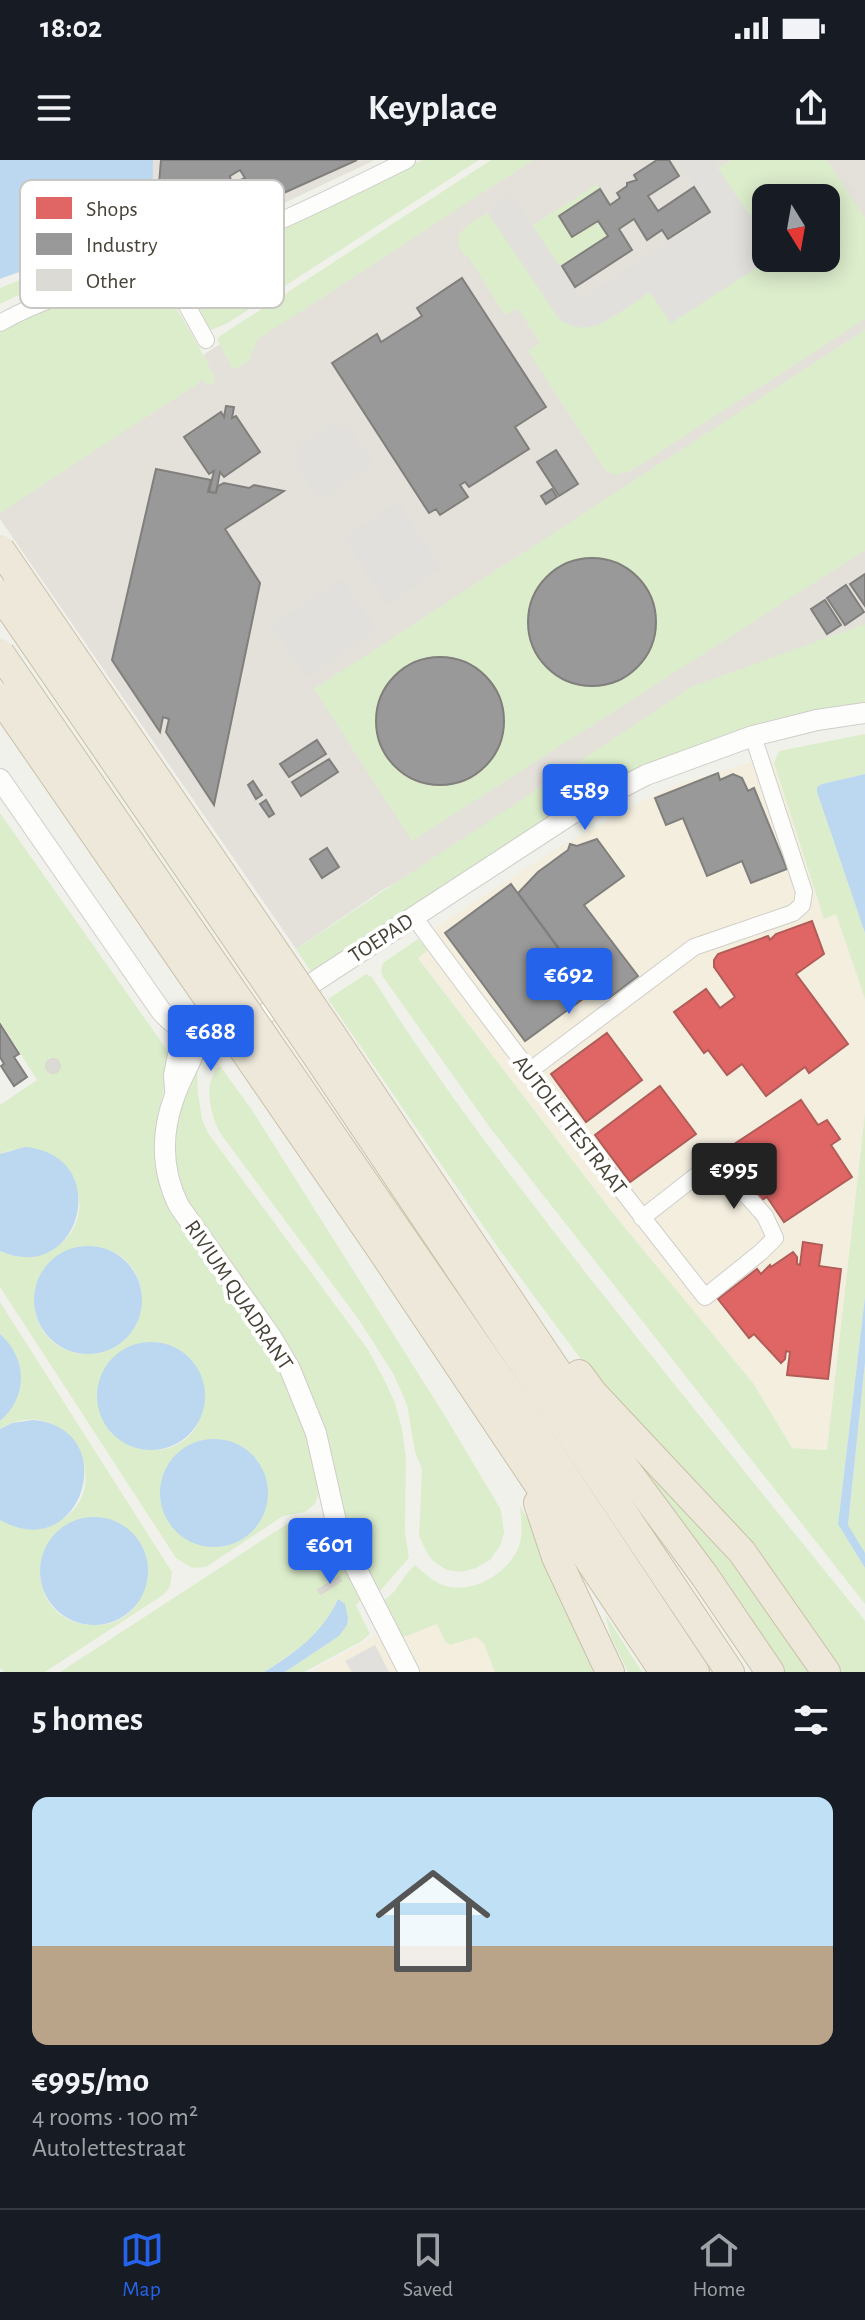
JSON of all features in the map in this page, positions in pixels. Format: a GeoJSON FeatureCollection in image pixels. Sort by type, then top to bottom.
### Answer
{"type":"FeatureCollection","features":[{"type":"Feature","properties":{"kind":"highway"},"geometry":{"type":"LineString","coordinates":[[0,549],[730,1672]]}},
{"type":"Feature","properties":{"kind":"highway"},"geometry":{"type":"LineString","coordinates":[[0,594],[322,1042],[439,1193],[591,1422],[704,1575],[770,1672]]}},
{"type":"Feature","properties":{"kind":"highway"},"geometry":{"type":"LineString","coordinates":[[0,653],[275,1074],[380,1248],[664,1672]]}},
{"type":"Feature","properties":{"kind":"highway"},"geometry":{"type":"LineString","coordinates":[[0,697],[519,1407],[695,1672]]}},
{"type":"Feature","properties":{"kind":"highway"},"geometry":{"type":"LineString","coordinates":[[439,1193],[463,1216],[593,1393],[742,1552],[826,1672]]}},
{"type":"Feature","properties":{"kind":"highway"},"geometry":{"type":"LineString","coordinates":[[526,1469],[556,1557],[610,1672]]}},
{"type":"Feature","properties":{"kind":"street"},"geometry":{"type":"LineString","coordinates":[[284,218],[407,160]]}},
{"type":"Feature","properties":{"kind":"street"},"geometry":{"type":"LineString","coordinates":[[0,323],[31,308]]}},
{"type":"Feature","properties":{"kind":"street"},"geometry":{"type":"LineString","coordinates":[[188,308],[206,340]]}},
{"type":"Feature","properties":{"kind":"street","name":"TOEPAD"},"geometry":{"type":"LineString","coordinates":[[191,1034],[216,1037],[242,1029],[573,813],[646,775],[753,736],[817,720],[865,713]]}},
{"type":"Feature","properties":{"kind":"street"},"geometry":{"type":"LineString","coordinates":[[528,1072],[694,947],[793,913],[802,905],[804,892],[753,736]]}},
{"type":"Feature","properties":{"kind":"street"},"geometry":{"type":"LineString","coordinates":[[0,779],[161,1011],[191,1034]]}},
{"type":"Feature","properties":{"kind":"street","name":"AUTOLETTESTRAAT"},"geometry":{"type":"LineString","coordinates":[[414,917],[528,1072],[642,1218],[705,1297],[775,1238],[765,1216],[721,1167],[697,1175],[642,1218]]}},
{"type":"Feature","properties":{"kind":"street","name":"RIVIUM QUADRANT"},"geometry":{"type":"LineString","coordinates":[[191,1034],[174,1075],[175,1093],[164,1138],[167,1172],[174,1196],[290,1369],[316,1433],[339,1535],[409,1672]]}},
{"type":"Feature","properties":{"kind":"shaded area"},"geometry":{"type":"Polygon","coordinates":[[[151,160],[375,160],[284,203],[284,180],[151,180],[151,160]]]}},
{"type":"Feature","properties":{"kind":"shaded area"},"geometry":{"type":"Polygon","coordinates":[[[505,160],[865,160],[865,658],[384,889],[296,949],[0,519],[0,486],[276,308],[284,308],[284,303],[505,160]]]}},
{"type":"Feature","properties":{"kind":"shaded area"},"geometry":{"type":"Polygon","coordinates":[[[678,160],[712,160],[752,219],[752,270],[671,323],[650,292],[599,325],[583,328],[560,320],[487,211],[512,195],[581,299],[714,214],[678,160]]]}},
{"type":"Feature","properties":{"kind":"shaded area"},"geometry":{"type":"Polygon","coordinates":[[[336,422],[343,431],[349,428],[373,463],[319,499],[295,463],[303,458],[296,448],[336,422]]]}},
{"type":"Feature","properties":{"kind":"shaded area"},"geometry":{"type":"Polygon","coordinates":[[[398,502],[441,568],[387,604],[344,538],[398,502]]]}},
{"type":"Feature","properties":{"kind":"shaded area"},"geometry":{"type":"Polygon","coordinates":[[[342,579],[376,629],[306,676],[272,625],[342,579]]]}},
{"type":"Feature","properties":{"kind":"shaded area"},"geometry":{"type":"Polygon","coordinates":[[[751,762],[774,763],[824,918],[836,914],[865,999],[865,1112],[827,1450],[792,1448],[753,1383],[612,1212],[418,957],[428,950],[418,939],[555,849],[676,785],[751,762]]]}},
{"type":"Feature","properties":{"kind":"shaded area"},"geometry":{"type":"Polygon","coordinates":[[[458,1590],[505,1672],[310,1672],[458,1590]]]}},
{"type":"Feature","properties":{"kind":"shaded area"},"geometry":{"type":"Polygon","coordinates":[[[375,1645],[389,1672],[352,1672],[345,1661],[375,1645]]]}},
{"type":"Feature","properties":{"kind":"green space"},"geometry":{"type":"Polygon","coordinates":[[[422,160],[479,160],[284,287],[284,226],[422,160]]]}},
{"type":"Feature","properties":{"kind":"green space"},"geometry":{"type":"Polygon","coordinates":[[[491,160],[533,160],[257,340],[249,361],[233,370],[217,339],[263,308],[284,308],[284,294],[491,160]]]}},
{"type":"Feature","properties":{"kind":"green space"},"geometry":{"type":"Polygon","coordinates":[[[731,160],[827,160],[865,218],[865,319],[632,470],[617,475],[606,471],[528,351],[540,343],[518,308],[505,315],[459,247],[459,235],[488,213],[560,320],[573,325],[585,326],[608,320],[650,292],[671,323],[752,270],[840,272],[840,184],[752,184],[752,219],[718,169],[731,160]]]}},
{"type":"Feature","properties":{"kind":"green space"},"geometry":{"type":"Polygon","coordinates":[[[597,184],[600,189],[559,217],[572,237],[598,221],[608,236],[560,267],[532,226],[597,184]]]}},
{"type":"Feature","properties":{"kind":"green space"},"geometry":{"type":"Polygon","coordinates":[[[20,280],[20,294],[0,304],[0,288],[20,280]]]}},
{"type":"Feature","properties":{"kind":"green space"},"geometry":{"type":"Polygon","coordinates":[[[53,308],[175,308],[216,381],[208,386],[203,380],[0,513],[0,333],[53,308]]]}},
{"type":"Feature","properties":{"kind":"green space"},"geometry":{"type":"Polygon","coordinates":[[[197,308],[251,308],[228,323],[211,330],[197,308]]]}},
{"type":"Feature","properties":{"kind":"green space"},"geometry":{"type":"Polygon","coordinates":[[[865,330],[865,550],[412,841],[314,689],[865,330]],[[582,558],[551,574],[534,595],[528,619],[532,643],[544,665],[563,680],[587,687],[613,682],[638,665],[649,650],[656,631],[657,614],[653,598],[632,574],[618,565],[582,558]],[[430,657],[399,673],[382,695],[376,719],[380,743],[393,764],[412,779],[435,786],[462,781],[486,764],[497,749],[504,730],[505,713],[501,697],[481,673],[466,664],[430,657]]]}},
{"type":"Feature","properties":{"kind":"green space"},"geometry":{"type":"Polygon","coordinates":[[[865,624],[865,703],[652,764],[313,975],[296,949],[691,687],[865,624]]]}},
{"type":"Feature","properties":{"kind":"green space"},"geometry":{"type":"Polygon","coordinates":[[[865,734],[865,774],[822,784],[817,787],[817,792],[865,933],[865,999],[836,914],[824,919],[774,763],[779,751],[865,734]]]}},
{"type":"Feature","properties":{"kind":"green space"},"geometry":{"type":"Polygon","coordinates":[[[0,813],[167,1050],[170,1061],[157,1120],[157,1162],[299,1404],[322,1485],[315,1504],[305,1512],[283,1516],[206,1567],[192,1568],[176,1558],[0,1287],[0,1251],[24,1257],[48,1252],[67,1237],[77,1219],[79,1200],[74,1180],[62,1164],[46,1153],[24,1149],[0,1154],[0,1105],[37,1080],[0,1021],[0,813]],[[90,1246],[65,1252],[48,1265],[38,1282],[34,1302],[38,1321],[48,1338],[65,1350],[89,1354],[116,1346],[132,1332],[138,1321],[142,1297],[136,1274],[129,1264],[116,1253],[90,1246]],[[149,1342],[126,1348],[110,1361],[101,1378],[98,1397],[101,1416],[111,1432],[127,1444],[150,1450],[173,1447],[190,1435],[200,1418],[204,1398],[201,1378],[191,1360],[174,1347],[149,1342]],[[217,1439],[201,1442],[176,1456],[168,1467],[161,1494],[163,1508],[169,1523],[225,1546],[244,1537],[258,1523],[265,1506],[267,1489],[263,1472],[253,1457],[238,1445],[217,1439]]]}},
{"type":"Feature","properties":{"kind":"green space"},"geometry":{"type":"Polygon","coordinates":[[[418,939],[428,950],[418,958],[612,1212],[753,1383],[792,1448],[827,1450],[865,1113],[865,1297],[838,1523],[865,1568],[865,1604],[491,1129],[383,977],[383,963],[418,939]]]}},
{"type":"Feature","properties":{"kind":"green space"},"geometry":{"type":"Polygon","coordinates":[[[366,974],[372,977],[451,1094],[535,1208],[865,1621],[865,1672],[841,1672],[789,1595],[597,1381],[499,1249],[328,999],[366,974]]]}},
{"type":"Feature","properties":{"kind":"green space"},"geometry":{"type":"Polygon","coordinates":[[[197,1062],[198,1094],[208,1133],[367,1348],[395,1403],[406,1458],[405,1532],[409,1558],[381,1590],[377,1591],[349,1538],[328,1441],[176,1180],[172,1133],[197,1062]]]}},
{"type":"Feature","properties":{"kind":"green space"},"geometry":{"type":"Polygon","coordinates":[[[220,1066],[252,1110],[501,1510],[504,1533],[500,1546],[490,1560],[476,1568],[461,1572],[447,1570],[427,1553],[419,1536],[422,1469],[415,1452],[407,1405],[394,1375],[359,1320],[220,1133],[213,1117],[209,1089],[214,1072],[220,1066]]]}},
{"type":"Feature","properties":{"kind":"green space"},"geometry":{"type":"Polygon","coordinates":[[[0,1302],[172,1572],[170,1587],[163,1595],[45,1672],[4,1672],[0,1668],[0,1520],[23,1529],[48,1526],[71,1513],[83,1494],[85,1473],[80,1452],[67,1434],[48,1422],[26,1420],[0,1429],[0,1421],[16,1401],[21,1378],[16,1355],[0,1334],[0,1302]],[[94,1517],[70,1523],[53,1536],[43,1554],[40,1574],[44,1593],[55,1610],[72,1621],[96,1625],[118,1620],[133,1609],[143,1592],[146,1573],[143,1554],[133,1536],[117,1523],[94,1517]]]}},
{"type":"Feature","properties":{"kind":"green space"},"geometry":{"type":"Polygon","coordinates":[[[865,1363],[865,1553],[848,1526],[865,1363]]]}},
{"type":"Feature","properties":{"kind":"green space"},"geometry":{"type":"Polygon","coordinates":[[[608,1427],[747,1580],[815,1672],[783,1672],[608,1427]]]}},
{"type":"Feature","properties":{"kind":"green space"},"geometry":{"type":"Polygon","coordinates":[[[520,1506],[532,1526],[596,1672],[495,1672],[484,1644],[477,1637],[450,1645],[437,1624],[401,1638],[382,1601],[392,1594],[415,1565],[436,1582],[452,1587],[476,1585],[499,1573],[520,1543],[520,1506]]]}},
{"type":"Feature","properties":{"kind":"green space"},"geometry":{"type":"Polygon","coordinates":[[[309,1521],[336,1542],[365,1597],[356,1605],[370,1634],[362,1641],[304,1672],[285,1672],[339,1636],[337,1600],[329,1620],[308,1642],[264,1672],[60,1672],[287,1524],[309,1521]]]}},
{"type":"Feature","properties":{"kind":"green space"},"geometry":{"type":"Polygon","coordinates":[[[605,1614],[642,1672],[628,1672],[611,1637],[605,1614]]]}},
{"type":"Feature","properties":{"kind":"water"},"geometry":{"type":"Polygon","coordinates":[[[0,160],[153,160],[152,180],[20,180],[20,272],[0,279],[0,160]]]}},
{"type":"Feature","properties":{"kind":"water"},"geometry":{"type":"Polygon","coordinates":[[[865,774],[865,933],[817,787],[865,774]]]}},
{"type":"Feature","properties":{"kind":"water"},"geometry":{"type":"Polygon","coordinates":[[[25,1147],[53,1155],[70,1172],[78,1193],[77,1216],[67,1236],[51,1251],[28,1257],[0,1251],[0,1154],[25,1147]]]}},
{"type":"Feature","properties":{"kind":"water"},"geometry":{"type":"Polygon","coordinates":[[[88,1246],[109,1250],[126,1262],[138,1279],[142,1300],[138,1321],[126,1338],[109,1350],[88,1354],[67,1350],[50,1338],[38,1321],[34,1300],[38,1279],[50,1262],[67,1250],[88,1246]]]}},
{"type":"Feature","properties":{"kind":"water"},"geometry":{"type":"Polygon","coordinates":[[[865,1297],[865,1363],[848,1525],[865,1553],[865,1568],[838,1524],[865,1297]]]}},
{"type":"Feature","properties":{"kind":"water"},"geometry":{"type":"Polygon","coordinates":[[[0,1334],[16,1355],[21,1378],[16,1401],[0,1421],[0,1334]]]}},
{"type":"Feature","properties":{"kind":"water"},"geometry":{"type":"Polygon","coordinates":[[[151,1342],[172,1346],[189,1358],[201,1375],[205,1396],[201,1417],[189,1434],[172,1446],[151,1450],[130,1446],[113,1434],[101,1417],[97,1396],[101,1375],[113,1358],[130,1346],[151,1342]]]}},
{"type":"Feature","properties":{"kind":"water"},"geometry":{"type":"Polygon","coordinates":[[[33,1420],[61,1429],[78,1446],[84,1468],[81,1491],[70,1511],[53,1525],[29,1530],[0,1520],[0,1429],[12,1423],[33,1420]]]}},
{"type":"Feature","properties":{"kind":"water"},"geometry":{"type":"Polygon","coordinates":[[[214,1439],[235,1443],[252,1455],[264,1472],[268,1493],[264,1514],[252,1531],[235,1543],[214,1547],[193,1543],[176,1531],[164,1514],[160,1493],[164,1472],[176,1455],[193,1443],[214,1439]]]}},
{"type":"Feature","properties":{"kind":"water"},"geometry":{"type":"Polygon","coordinates":[[[94,1517],[115,1521],[132,1533],[144,1550],[148,1571],[144,1592],[132,1609],[115,1621],[94,1625],[73,1621],[56,1609],[44,1592],[40,1571],[44,1550],[56,1533],[73,1521],[94,1517]]]}},
{"type":"Feature","properties":{"kind":"water"},"geometry":{"type":"Polygon","coordinates":[[[338,1599],[345,1604],[348,1618],[339,1636],[285,1672],[264,1672],[307,1641],[338,1599]]]}},
{"type":"Feature","properties":{"kind":"building: Shops"},"geometry":{"type":"Polygon","coordinates":[[[812,921],[824,954],[796,974],[848,1044],[809,1073],[805,1067],[766,1096],[742,1064],[727,1075],[708,1050],[704,1053],[674,1012],[706,989],[720,1008],[735,997],[714,967],[718,954],[768,936],[770,940],[776,934],[812,921]]]}},
{"type":"Feature","properties":{"kind":"building: Shops"},"geometry":{"type":"Polygon","coordinates":[[[607,1033],[642,1080],[586,1122],[551,1074],[607,1033]]]}},
{"type":"Feature","properties":{"kind":"building: Shops"},"geometry":{"type":"Polygon","coordinates":[[[660,1086],[696,1134],[630,1182],[595,1135],[660,1086]]]}},
{"type":"Feature","properties":{"kind":"building: Shops"},"geometry":{"type":"Polygon","coordinates":[[[801,1100],[818,1125],[827,1120],[840,1139],[831,1145],[852,1177],[784,1222],[767,1197],[760,1201],[723,1164],[722,1152],[801,1100]]]}},
{"type":"Feature","properties":{"kind":"building: Shops"},"geometry":{"type":"Polygon","coordinates":[[[803,1242],[822,1245],[819,1266],[841,1269],[828,1379],[787,1375],[790,1352],[786,1351],[781,1363],[754,1334],[749,1338],[718,1299],[757,1269],[761,1274],[793,1252],[800,1265],[803,1242]]]}},
{"type":"Feature","properties":{"kind":"building: Industry"},"geometry":{"type":"Polygon","coordinates":[[[161,160],[357,160],[284,193],[284,180],[240,180],[245,178],[240,170],[230,176],[231,180],[159,180],[161,160]]]}},
{"type":"Feature","properties":{"kind":"building: Industry"},"geometry":{"type":"Polygon","coordinates":[[[657,160],[669,160],[679,176],[648,196],[658,211],[694,187],[710,212],[668,239],[662,230],[647,240],[634,219],[619,229],[632,250],[575,287],[562,266],[608,236],[598,221],[572,237],[559,216],[600,189],[610,205],[620,198],[617,193],[627,183],[637,180],[634,175],[657,160]]]}},
{"type":"Feature","properties":{"kind":"building: Industry"},"geometry":{"type":"Polygon","coordinates":[[[462,278],[546,407],[515,427],[529,449],[469,487],[465,482],[460,485],[468,497],[440,515],[436,509],[429,513],[332,363],[377,334],[381,342],[422,316],[417,308],[462,278]]]}},
{"type":"Feature","properties":{"kind":"building: Industry"},"geometry":{"type":"Polygon","coordinates":[[[226,406],[234,407],[232,418],[236,416],[260,452],[224,477],[220,472],[216,493],[209,492],[214,471],[209,474],[184,437],[221,412],[224,417],[226,406]]]}},
{"type":"Feature","properties":{"kind":"building: Industry"},"geometry":{"type":"Polygon","coordinates":[[[556,450],[578,484],[559,496],[537,462],[556,450]]]}},
{"type":"Feature","properties":{"kind":"building: Industry"},"geometry":{"type":"Polygon","coordinates":[[[156,469],[211,480],[208,492],[216,493],[218,486],[224,483],[284,491],[225,529],[260,583],[214,805],[166,732],[169,719],[163,717],[160,732],[112,660],[156,469]]]}},
{"type":"Feature","properties":{"kind":"building: Industry"},"geometry":{"type":"Polygon","coordinates":[[[552,489],[557,497],[546,504],[541,496],[552,489]]]}},
{"type":"Feature","properties":{"kind":"building: Industry"},"geometry":{"type":"Polygon","coordinates":[[[592,558],[617,563],[637,577],[651,597],[656,622],[651,647],[637,667],[617,681],[592,686],[567,681],[547,667],[533,647],[528,622],[533,597],[547,577],[567,563],[592,558]]]}},
{"type":"Feature","properties":{"kind":"building: Industry"},"geometry":{"type":"Polygon","coordinates":[[[865,574],[865,606],[850,584],[865,574]]]}},
{"type":"Feature","properties":{"kind":"building: Industry"},"geometry":{"type":"Polygon","coordinates":[[[846,585],[864,612],[845,625],[827,598],[846,585]]]}},
{"type":"Feature","properties":{"kind":"building: Industry"},"geometry":{"type":"Polygon","coordinates":[[[825,600],[841,625],[827,634],[811,609],[825,600]]]}},
{"type":"Feature","properties":{"kind":"building: Industry"},"geometry":{"type":"Polygon","coordinates":[[[440,657],[465,662],[485,676],[499,696],[504,721],[499,746],[485,766],[465,780],[440,785],[415,780],[395,766],[381,746],[376,721],[381,696],[395,676],[415,662],[440,657]]]}},
{"type":"Feature","properties":{"kind":"building: Industry"},"geometry":{"type":"Polygon","coordinates":[[[317,740],[326,754],[289,777],[280,764],[317,740]]]}},
{"type":"Feature","properties":{"kind":"building: Industry"},"geometry":{"type":"Polygon","coordinates":[[[329,759],[338,772],[301,796],[292,782],[329,759]]]}},
{"type":"Feature","properties":{"kind":"building: Industry"},"geometry":{"type":"Polygon","coordinates":[[[718,773],[720,780],[733,774],[742,778],[748,791],[754,788],[787,869],[751,883],[742,861],[707,876],[683,818],[666,825],[655,798],[718,773]]]}},
{"type":"Feature","properties":{"kind":"building: Industry"},"geometry":{"type":"Polygon","coordinates":[[[253,781],[262,795],[256,799],[248,785],[253,781]]]}},
{"type":"Feature","properties":{"kind":"building: Industry"},"geometry":{"type":"Polygon","coordinates":[[[266,800],[274,814],[269,817],[260,804],[266,800]]]}},
{"type":"Feature","properties":{"kind":"building: Industry"},"geometry":{"type":"Polygon","coordinates":[[[597,839],[624,876],[584,905],[638,976],[609,998],[603,991],[595,997],[518,893],[538,872],[568,850],[570,844],[577,846],[597,839]]]}},
{"type":"Feature","properties":{"kind":"building: Industry"},"geometry":{"type":"Polygon","coordinates":[[[327,848],[339,867],[322,878],[310,859],[327,848]]]}},
{"type":"Feature","properties":{"kind":"building: Industry"},"geometry":{"type":"Polygon","coordinates":[[[511,884],[591,993],[525,1041],[445,933],[511,884]]]}},
{"type":"Feature","properties":{"kind":"building: Industry"},"geometry":{"type":"Polygon","coordinates":[[[0,1024],[19,1054],[14,1057],[27,1077],[14,1086],[1,1066],[4,1064],[0,1057],[0,1024]]]}},
{"type":"Feature","properties":{"kind":"building: Other"},"geometry":{"type":"Polygon","coordinates":[[[53,1059],[60,1066],[53,1073],[46,1066],[53,1059]]]}},
{"type":"Feature","properties":{"kind":"building: Other"},"geometry":{"type":"Polygon","coordinates":[[[339,1577],[341,1581],[321,1594],[318,1590],[339,1577]]]}}]}
